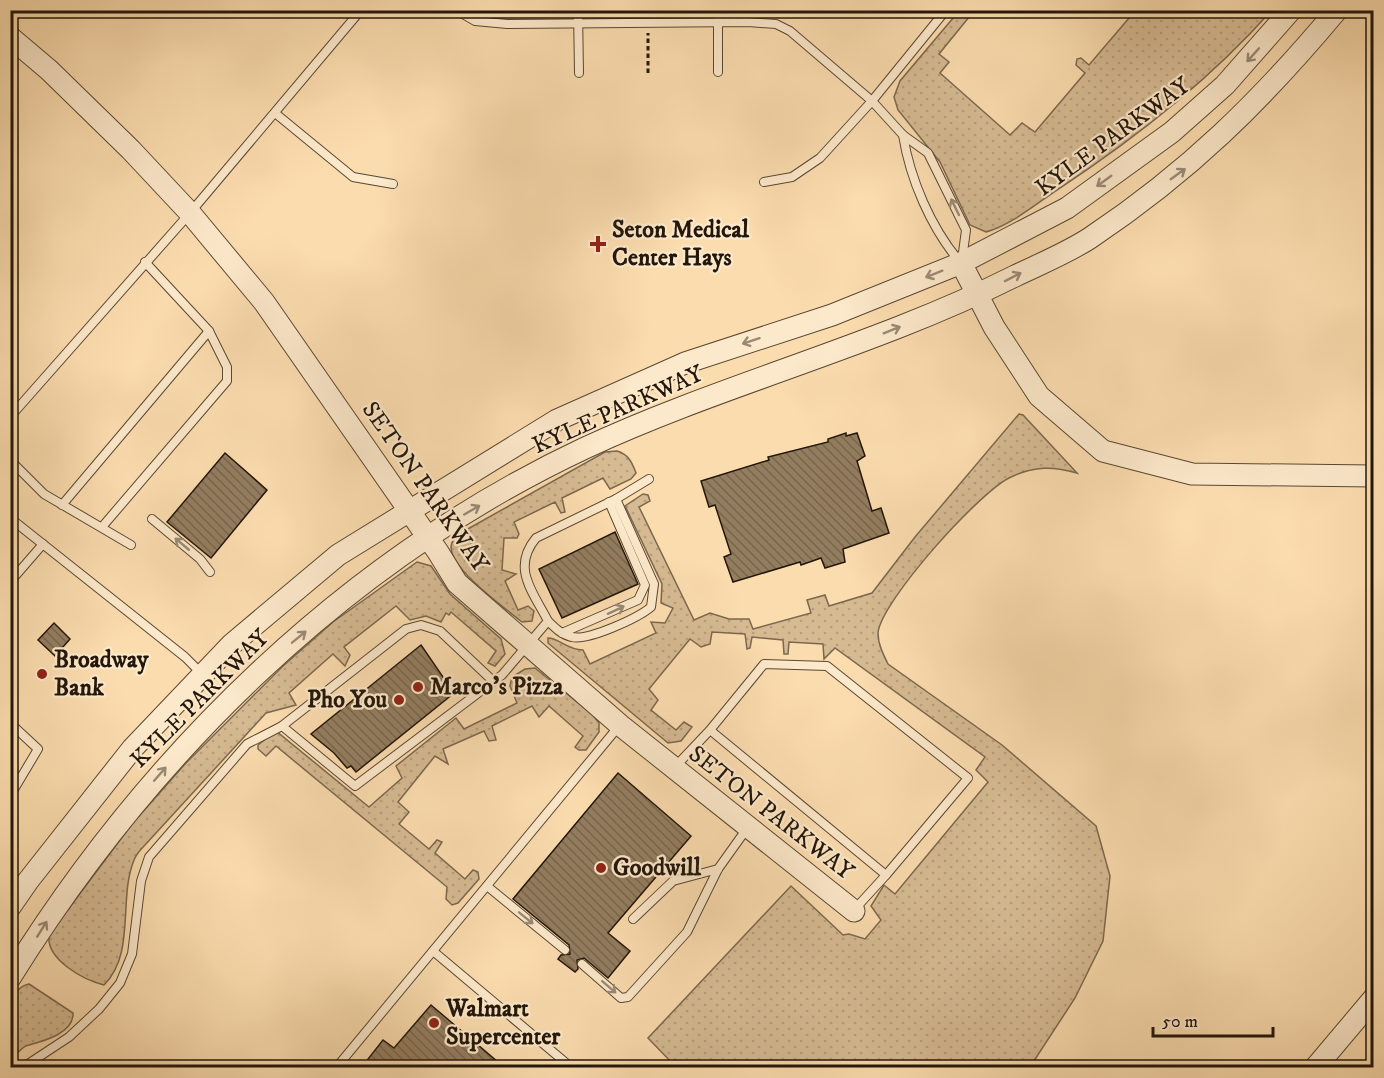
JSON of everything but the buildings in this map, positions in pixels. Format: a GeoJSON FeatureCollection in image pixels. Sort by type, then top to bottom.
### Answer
{"type":"FeatureCollection","features":[{"type":"Feature","properties":{"kind":"street","name":"KYLE PARKWAY"},"geometry":{"type":"LineString","coordinates":[[10,907],[132,748],[232,644],[338,555],[557,420],[685,363],[832,315],[961,263],[1067,208],[1172,132],[1225,85],[1291,10]]}},
{"type":"Feature","properties":{"kind":"street","name":"KYLE PARKWAY"},"geometry":{"type":"LineString","coordinates":[[10,978],[58,903],[160,773],[257,671],[425,537],[502,492],[604,440],[696,400],[843,350],[976,296],[1087,240],[1195,161],[1278,81],[1337,10]]}},
{"type":"Feature","properties":{"kind":"street","name":"SETON PARKWAY"},"geometry":{"type":"LineString","coordinates":[[10,37],[49,70],[190,213],[264,302],[425,537],[438,552],[457,583],[620,725],[854,911]]}},
{"type":"Feature","properties":{"kind":"street"},"geometry":{"type":"LineString","coordinates":[[961,263],[976,296],[1039,396],[1103,451],[1191,474],[1374,476]]}},
{"type":"Feature","properties":{"kind":"street"},"geometry":{"type":"LineString","coordinates":[[1315,1068],[1374,998]]}},
{"type":"Feature","properties":{"kind":"lane"},"geometry":{"type":"LineString","coordinates":[[10,417],[190,213],[361,10]]}},
{"type":"Feature","properties":{"kind":"lane"},"geometry":{"type":"LineString","coordinates":[[456,10],[475,21],[488,23],[763,22],[783,28],[802,41],[872,101],[903,135],[928,153],[966,230],[961,263]]}},
{"type":"Feature","properties":{"kind":"lane"},"geometry":{"type":"LineString","coordinates":[[578,10],[579,74]]}},
{"type":"Feature","properties":{"kind":"lane"},"geometry":{"type":"LineString","coordinates":[[718,10],[718,72]]}},
{"type":"Feature","properties":{"kind":"lane"},"geometry":{"type":"LineString","coordinates":[[764,182],[792,177],[808,168],[872,101],[946,10]]}},
{"type":"Feature","properties":{"kind":"lane"},"geometry":{"type":"LineString","coordinates":[[275,113],[353,177],[393,184]]}},
{"type":"Feature","properties":{"kind":"lane"},"geometry":{"type":"LineString","coordinates":[[903,135],[907,160],[941,240],[961,263]]}},
{"type":"Feature","properties":{"kind":"lane"},"geometry":{"type":"LineString","coordinates":[[102,527],[227,381],[227,367],[209,331],[145,262]]}},
{"type":"Feature","properties":{"kind":"lane"},"geometry":{"type":"LineString","coordinates":[[62,505],[209,331]]}},
{"type":"Feature","properties":{"kind":"lane"},"geometry":{"type":"LineString","coordinates":[[10,460],[44,494],[131,545]]}},
{"type":"Feature","properties":{"kind":"lane"},"geometry":{"type":"LineString","coordinates":[[613,500],[654,584],[651,607],[642,615],[584,638],[573,638],[562,633],[548,621],[525,578],[524,562],[528,548],[536,538],[613,500],[649,479]]}},
{"type":"Feature","properties":{"kind":"lane"},"geometry":{"type":"LineString","coordinates":[[562,633],[638,600],[645,585],[613,500]]}},
{"type":"Feature","properties":{"kind":"lane"},"geometry":{"type":"LineString","coordinates":[[10,518],[186,657],[203,675]]}},
{"type":"Feature","properties":{"kind":"lane"},"geometry":{"type":"LineString","coordinates":[[152,519],[200,559],[210,572]]}},
{"type":"Feature","properties":{"kind":"lane"},"geometry":{"type":"LineString","coordinates":[[10,582],[43,544]]}},
{"type":"Feature","properties":{"kind":"lane"},"geometry":{"type":"LineString","coordinates":[[282,726],[355,786],[502,675],[548,621]]}},
{"type":"Feature","properties":{"kind":"lane"},"geometry":{"type":"LineString","coordinates":[[22,1068],[69,1036],[99,1009],[120,983],[132,954],[141,881],[149,857],[247,744],[282,726],[406,629],[421,625],[440,631],[493,681]]}},
{"type":"Feature","properties":{"kind":"lane"},"geometry":{"type":"LineString","coordinates":[[674,769],[710,730],[764,664],[827,666],[968,778],[854,911]]}},
{"type":"Feature","properties":{"kind":"lane"},"geometry":{"type":"LineString","coordinates":[[336,1068],[620,725]]}},
{"type":"Feature","properties":{"kind":"lane"},"geometry":{"type":"LineString","coordinates":[[10,796],[38,749],[13,727]]}},
{"type":"Feature","properties":{"kind":"lane"},"geometry":{"type":"LineString","coordinates":[[710,730],[886,875]]}},
{"type":"Feature","properties":{"kind":"lane"},"geometry":{"type":"LineString","coordinates":[[582,964],[621,998],[628,997],[687,932],[718,869],[748,827]]}},
{"type":"Feature","properties":{"kind":"lane"},"geometry":{"type":"LineString","coordinates":[[633,919],[673,881],[718,869]]}},
{"type":"Feature","properties":{"kind":"lane"},"geometry":{"type":"LineString","coordinates":[[488,886],[566,950]]}},
{"type":"Feature","properties":{"kind":"lane"},"geometry":{"type":"LineString","coordinates":[[432,951],[572,1068]]}},
{"type":"Feature","properties":{"kind":"path"},"geometry":{"type":"LineString","coordinates":[[648,33],[648,73]]}},
{"type":"Feature","properties":{"kind":"shaded area"},"geometry":{"type":"Polygon","coordinates":[[[959,11],[974,11],[939,54],[949,62],[940,73],[1010,135],[1022,123],[1035,132],[1085,73],[1076,65],[1077,59],[1081,58],[1089,65],[1135,11],[1271,11],[1197,85],[1143,129],[1023,214],[986,232],[970,225],[940,162],[898,110],[894,97],[900,81],[959,11]]]}},
{"type":"Feature","properties":{"kind":"shaded area"},"geometry":{"type":"Polygon","coordinates":[[[1019,414],[1023,415],[1077,473],[1052,468],[1036,469],[1019,473],[997,486],[978,502],[913,573],[883,618],[878,637],[888,664],[1002,745],[1096,826],[1110,876],[1103,941],[1075,998],[1030,1067],[676,1067],[648,1038],[791,886],[843,935],[849,934],[865,939],[881,920],[871,906],[884,885],[895,894],[988,782],[976,770],[985,757],[835,648],[824,659],[823,644],[789,642],[788,654],[784,654],[783,640],[752,637],[750,648],[747,649],[745,634],[712,632],[710,644],[701,647],[690,639],[649,689],[658,700],[651,710],[676,730],[684,722],[692,727],[681,741],[668,743],[548,643],[548,638],[583,650],[590,664],[656,633],[651,622],[665,623],[673,608],[661,603],[662,584],[625,506],[643,494],[648,495],[650,501],[639,507],[694,620],[710,613],[729,619],[749,619],[753,629],[811,613],[807,600],[825,595],[829,606],[872,593],[915,537],[1019,414]]]}},
{"type":"Feature","properties":{"kind":"shaded area"},"geometry":{"type":"Polygon","coordinates":[[[617,451],[627,456],[633,465],[636,473],[631,479],[610,489],[603,478],[562,498],[565,512],[561,513],[555,502],[514,522],[519,534],[517,538],[504,538],[502,570],[516,574],[505,581],[518,610],[528,606],[534,611],[532,621],[522,622],[469,577],[453,556],[451,547],[453,541],[463,532],[605,452],[617,451]]]}},
{"type":"Feature","properties":{"kind":"shaded area"},"geometry":{"type":"Polygon","coordinates":[[[417,562],[431,566],[450,594],[501,639],[505,654],[495,666],[488,663],[496,651],[451,612],[449,615],[446,613],[441,622],[426,616],[410,620],[396,606],[344,647],[350,655],[345,666],[333,654],[289,693],[296,705],[266,713],[139,852],[129,875],[120,957],[114,972],[104,985],[77,974],[60,960],[50,944],[49,935],[132,824],[186,763],[282,667],[333,622],[417,562]]]}},
{"type":"Feature","properties":{"kind":"shaded area"},"geometry":{"type":"Polygon","coordinates":[[[535,668],[592,714],[599,723],[599,732],[586,750],[579,750],[575,747],[583,736],[549,706],[539,717],[532,706],[492,726],[496,740],[489,741],[484,731],[443,749],[448,764],[435,756],[398,802],[409,812],[399,824],[429,849],[437,840],[442,842],[435,853],[465,879],[473,870],[478,872],[479,879],[458,903],[452,905],[446,899],[447,887],[276,746],[266,756],[258,749],[258,745],[276,731],[369,807],[402,778],[396,766],[456,718],[464,729],[517,703],[510,686],[512,677],[525,669],[535,668]]]}},
{"type":"Feature","properties":{"kind":"shaded area"},"geometry":{"type":"Polygon","coordinates":[[[29,984],[73,1013],[72,1020],[69,1026],[57,1035],[24,1047],[11,1060],[9,1016],[11,1005],[14,995],[20,988],[29,984]]]}},
{"type":"Feature","properties":{"kind":"place","name":"Seton Medical Center Hays"},"geometry":{"type":"Point","coordinates":[598,244]}},
{"type":"Feature","properties":{"kind":"place","name":"Broadway Bank"},"geometry":{"type":"Point","coordinates":[42,674]}},
{"type":"Feature","properties":{"kind":"place","name":"Marco's Pizza"},"geometry":{"type":"Point","coordinates":[418,687]}},
{"type":"Feature","properties":{"kind":"place","name":"Pho You"},"geometry":{"type":"Point","coordinates":[399,700]}},
{"type":"Feature","properties":{"kind":"place","name":"Goodwill"},"geometry":{"type":"Point","coordinates":[601,868]}},
{"type":"Feature","properties":{"kind":"place","name":"Walmart Supercenter"},"geometry":{"type":"Point","coordinates":[434,1023]}}]}
